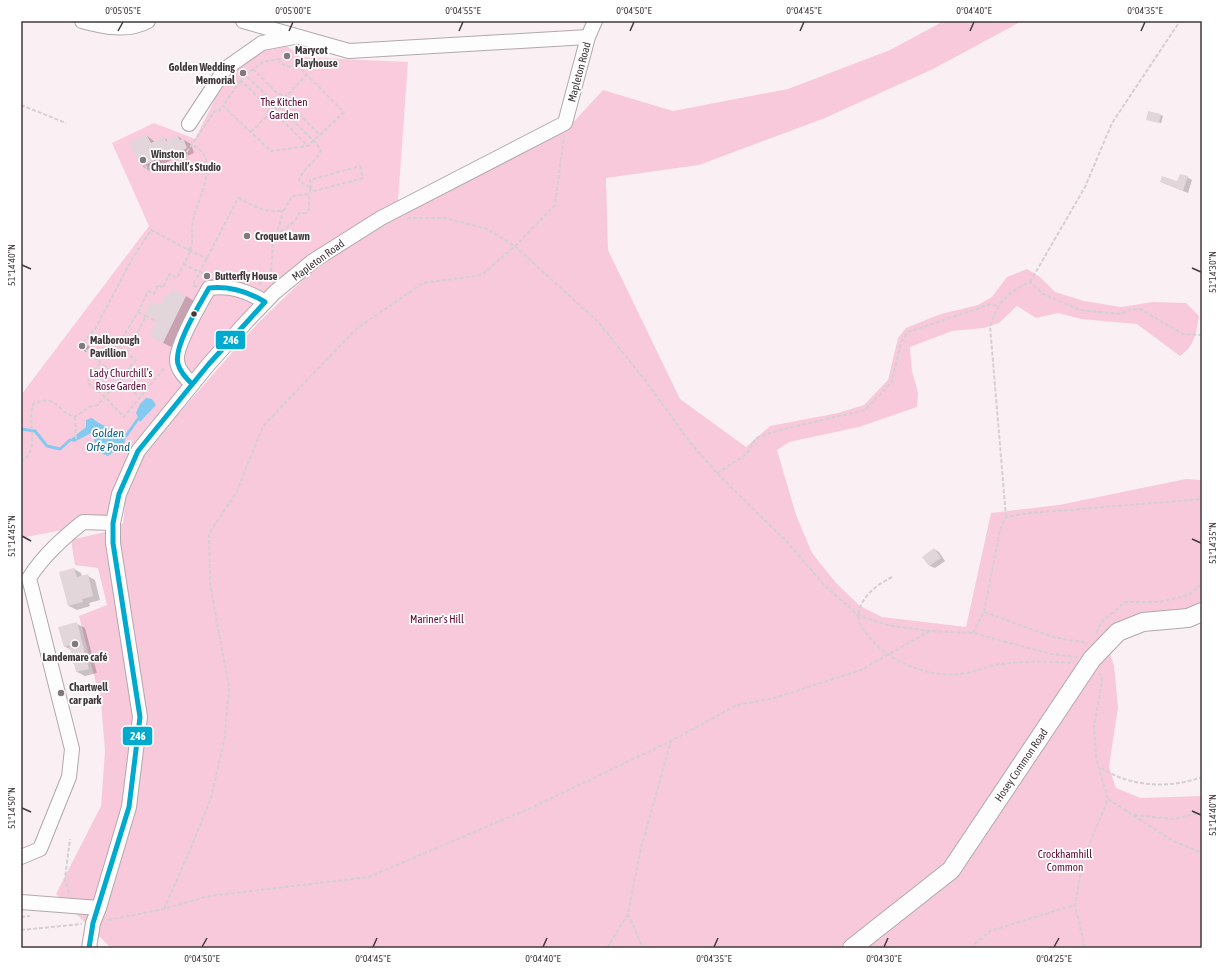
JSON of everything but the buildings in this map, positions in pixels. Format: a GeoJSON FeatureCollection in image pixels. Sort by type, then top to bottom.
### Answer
{"type":"FeatureCollection","features":[{"type":"Feature","properties":{"kind":"main road","name":"Hosey Common Road"},"geometry":{"type":"LineString","coordinates":[[852,948],[950,870],[1091,655],[1118,632],[1143,622],[1188,618],[1202,612]]}},
{"type":"Feature","properties":{"kind":"street"},"geometry":{"type":"LineString","coordinates":[[82,21],[120,28],[140,25],[148,21]]}},
{"type":"Feature","properties":{"kind":"street"},"geometry":{"type":"LineString","coordinates":[[243,21],[350,51],[588,38]]}},
{"type":"Feature","properties":{"kind":"street","name":"Mapleton Road"},"geometry":{"type":"LineString","coordinates":[[89,948],[93,923],[99,908],[129,808],[140,717],[113,543],[113,523],[119,494],[138,451],[192,384],[265,302],[313,261],[381,218],[565,123],[588,38],[595,21]]}},
{"type":"Feature","properties":{"kind":"street"},"geometry":{"type":"LineString","coordinates":[[190,124],[225,68],[262,43],[298,37]]}},
{"type":"Feature","properties":{"kind":"street"},"geometry":{"type":"LineString","coordinates":[[192,384],[178,367],[176,360],[183,337],[209,288],[224,286],[248,292],[265,302]]}},
{"type":"Feature","properties":{"kind":"street"},"geometry":{"type":"LineString","coordinates":[[21,857],[40,848],[69,777],[72,749],[29,578],[39,562],[58,542],[83,522],[113,523]]}},
{"type":"Feature","properties":{"kind":"street"},"geometry":{"type":"LineString","coordinates":[[21,902],[99,908]]}},
{"type":"Feature","properties":{"kind":"path"},"geometry":{"type":"LineString","coordinates":[[973,633],[984,612],[1000,529],[1006,517],[990,326],[998,306],[1012,290],[1030,282],[1085,187],[1112,123],[1180,21]]}},
{"type":"Feature","properties":{"kind":"path"},"geometry":{"type":"LineString","coordinates":[[145,165],[148,171],[161,168],[164,172],[186,161],[188,159],[186,153],[215,111],[218,112],[223,106],[244,74],[262,63],[279,59],[280,63],[291,67],[295,63],[344,112],[308,146],[271,151],[223,106]]}},
{"type":"Feature","properties":{"kind":"path"},"geometry":{"type":"LineString","coordinates":[[252,69],[277,93],[286,96],[290,106],[320,135]]}},
{"type":"Feature","properties":{"kind":"path"},"geometry":{"type":"LineString","coordinates":[[244,74],[275,103],[280,103]]}},
{"type":"Feature","properties":{"kind":"path"},"geometry":{"type":"LineString","coordinates":[[280,108],[280,103],[307,74]]}},
{"type":"Feature","properties":{"kind":"path"},"geometry":{"type":"LineString","coordinates":[[240,80],[266,104],[269,114]]}},
{"type":"Feature","properties":{"kind":"path"},"geometry":{"type":"LineString","coordinates":[[251,132],[275,108],[275,103]]}},
{"type":"Feature","properties":{"kind":"path"},"geometry":{"type":"LineString","coordinates":[[21,105],[66,123]]}},
{"type":"Feature","properties":{"kind":"path"},"geometry":{"type":"LineString","coordinates":[[275,108],[280,108],[314,141],[321,150],[318,156],[300,176],[299,181],[311,188],[315,191],[364,178],[360,166],[310,180],[311,188],[309,194],[309,209],[306,213],[299,213],[295,221],[276,236]]}},
{"type":"Feature","properties":{"kind":"path"},"geometry":{"type":"LineString","coordinates":[[269,114],[279,117],[308,146]]}},
{"type":"Feature","properties":{"kind":"path"},"geometry":{"type":"LineString","coordinates":[[164,908],[211,798],[225,736],[229,687],[210,584],[209,534],[237,491],[263,426],[356,330],[423,283],[482,275],[515,246],[555,205],[565,123]]}},
{"type":"Feature","properties":{"kind":"path"},"geometry":{"type":"LineString","coordinates":[[92,356],[99,350],[113,346],[116,342],[121,340],[138,312],[148,291],[154,294],[158,285],[163,288],[169,274],[177,278],[190,250],[188,249],[193,238],[191,229],[206,178],[207,166],[203,153],[192,144]]}},
{"type":"Feature","properties":{"kind":"path"},"geometry":{"type":"LineString","coordinates":[[248,292],[264,280],[271,271],[273,244],[281,220],[282,210],[292,196],[309,194]]}},
{"type":"Feature","properties":{"kind":"path"},"geometry":{"type":"LineString","coordinates":[[193,285],[208,259],[238,198],[266,211],[275,213],[282,210]]}},
{"type":"Feature","properties":{"kind":"path"},"geometry":{"type":"LineString","coordinates":[[404,218],[445,218],[487,229],[515,246],[599,323],[645,380],[689,441],[717,473],[788,543],[825,586],[858,615],[887,625],[930,631],[973,633],[1051,654],[1091,655]]}},
{"type":"Feature","properties":{"kind":"path"},"geometry":{"type":"LineString","coordinates":[[137,395],[81,345],[95,329],[131,261],[151,230],[208,259]]}},
{"type":"Feature","properties":{"kind":"path"},"geometry":{"type":"LineString","coordinates":[[183,264],[204,274]]}},
{"type":"Feature","properties":{"kind":"path"},"geometry":{"type":"LineString","coordinates":[[1030,282],[1043,294],[1080,310],[1121,314],[1130,309],[1140,309],[1183,334],[1202,335]]}},
{"type":"Feature","properties":{"kind":"path"},"geometry":{"type":"LineString","coordinates":[[717,473],[748,454],[756,438],[780,430],[865,410],[892,382],[901,342],[908,332],[991,304],[998,306]]}},
{"type":"Feature","properties":{"kind":"path"},"geometry":{"type":"LineString","coordinates":[[138,312],[156,321]]}},
{"type":"Feature","properties":{"kind":"path"},"geometry":{"type":"LineString","coordinates":[[116,342],[118,346],[127,353],[146,316]]}},
{"type":"Feature","properties":{"kind":"path"},"geometry":{"type":"LineString","coordinates":[[21,462],[26,459],[33,447],[30,413],[33,404],[43,400],[52,401],[68,415],[75,417],[89,408],[98,405],[106,398],[136,360],[118,346]]}},
{"type":"Feature","properties":{"kind":"path"},"geometry":{"type":"LineString","coordinates":[[100,363],[88,381],[124,417],[156,378]]}},
{"type":"Feature","properties":{"kind":"path"},"geometry":{"type":"LineString","coordinates":[[75,417],[76,442]]}},
{"type":"Feature","properties":{"kind":"path"},"geometry":{"type":"LineString","coordinates":[[1006,517],[1030,513],[1202,499]]}},
{"type":"Feature","properties":{"kind":"path"},"geometry":{"type":"LineString","coordinates":[[892,577],[876,585],[860,606],[858,615],[862,628],[874,642],[889,655],[901,662],[928,672],[959,675],[1000,664],[1047,661],[1091,655]]}},
{"type":"Feature","properties":{"kind":"path"},"geometry":{"type":"LineString","coordinates":[[984,612],[1053,637],[1091,655],[1102,680],[1094,727],[1096,758],[1108,799],[1082,860],[1074,905],[1085,948]]}},
{"type":"Feature","properties":{"kind":"path"},"geometry":{"type":"LineString","coordinates":[[113,920],[209,896],[369,877],[535,806],[671,741],[737,705],[774,698],[861,670],[930,631]]}},
{"type":"Feature","properties":{"kind":"path"},"geometry":{"type":"LineString","coordinates":[[607,948],[628,914],[641,848],[671,741]]}},
{"type":"Feature","properties":{"kind":"path"},"geometry":{"type":"LineString","coordinates":[[1100,768],[1111,775],[1145,784],[1184,783],[1202,776]]}},
{"type":"Feature","properties":{"kind":"path"},"geometry":{"type":"LineString","coordinates":[[1108,799],[1173,841],[1202,853]]}},
{"type":"Feature","properties":{"kind":"path"},"geometry":{"type":"LineString","coordinates":[[1132,814],[1174,819],[1202,812]]}},
{"type":"Feature","properties":{"kind":"path"},"geometry":{"type":"LineString","coordinates":[[70,839],[65,878],[72,906]]}},
{"type":"Feature","properties":{"kind":"path"},"geometry":{"type":"LineString","coordinates":[[970,948],[990,931],[1074,905]]}},
{"type":"Feature","properties":{"kind":"path"},"geometry":{"type":"LineString","coordinates":[[628,914],[643,948]]}},
{"type":"Feature","properties":{"kind":"path"},"geometry":{"type":"LineString","coordinates":[[21,930],[93,923]]}},
{"type":"Feature","properties":{"kind":"green space","name":"Mariner's Hill"},"geometry":{"type":"Polygon","coordinates":[[[944,21],[1022,21],[933,69],[825,118],[699,165],[606,178],[608,250],[680,399],[746,447],[770,426],[838,413],[864,405],[888,380],[898,338],[906,328],[941,314],[978,305],[992,297],[1007,277],[1027,269],[1040,277],[1055,292],[1084,301],[1121,307],[1153,302],[1186,303],[1199,316],[1194,339],[1189,348],[1180,356],[1137,324],[1081,319],[1058,313],[1036,318],[1017,306],[999,323],[984,328],[952,331],[910,347],[912,371],[918,393],[917,407],[859,427],[789,442],[777,450],[796,515],[812,553],[836,583],[860,606],[882,617],[966,627],[991,513],[1059,505],[1186,479],[1202,480],[1202,610],[1148,623],[1108,647],[1114,666],[1118,707],[1109,767],[1116,788],[1141,798],[1202,796],[1202,948],[111,948],[56,894],[101,806],[105,751],[101,703],[79,616],[107,605],[98,568],[75,565],[71,540],[105,532],[123,523],[126,491],[144,453],[258,323],[310,273],[377,226],[568,128],[603,90],[673,111],[788,89],[890,50],[944,21]]]}},
{"type":"Feature","properties":{"kind":"green space"},"geometry":{"type":"Polygon","coordinates":[[[282,42],[301,57],[408,62],[398,201],[378,211],[311,260],[185,386],[108,521],[21,538],[21,395],[149,226],[112,143],[154,123],[195,139],[231,67],[271,43],[282,42]]]}},
{"type":"Feature","properties":{"kind":"water"},"geometry":{"type":"Polygon","coordinates":[[[146,398],[152,399],[156,405],[140,422],[136,413],[140,404],[146,398]]]}},
{"type":"Feature","properties":{"kind":"water","name":"Golden Orfe Pond"},"geometry":{"type":"Polygon","coordinates":[[[92,418],[100,424],[126,436],[124,444],[108,456],[101,453],[94,441],[98,432],[95,431],[74,442],[70,440],[86,427],[86,420],[92,418]]]}},
{"type":"Feature","properties":{"kind":"waterway"},"geometry":{"type":"LineString","coordinates":[[126,436],[138,419]]}},
{"type":"Feature","properties":{"kind":"waterway"},"geometry":{"type":"LineString","coordinates":[[21,429],[35,431],[47,446],[60,449],[70,440]]}},
{"type":"Feature","properties":{"kind":"transit line","name":"246"},"geometry":{"type":"LineString","coordinates":[[89,948],[93,923],[129,807],[140,717],[113,543],[113,523],[119,494],[138,451],[208,365],[265,302],[238,290],[209,288],[188,325],[179,347],[178,364],[180,370],[192,384]]}},
{"type":"Feature","properties":{"kind":"place","name":"Marycot Playhouse"},"geometry":{"type":"Point","coordinates":[287,56]}},
{"type":"Feature","properties":{"kind":"place","name":"Golden Wedding Memorial"},"geometry":{"type":"Point","coordinates":[243,73]}},
{"type":"Feature","properties":{"kind":"place","name":"Winston Churchill’s Studio"},"geometry":{"type":"Point","coordinates":[143,160]}},
{"type":"Feature","properties":{"kind":"place","name":"Croquet Lawn"},"geometry":{"type":"Point","coordinates":[247,236]}},
{"type":"Feature","properties":{"kind":"place","name":"Butterfly House"},"geometry":{"type":"Point","coordinates":[207,276]}},
{"type":"Feature","properties":{"kind":"place","name":"Malborough Pavillion"},"geometry":{"type":"Point","coordinates":[82,346]}},
{"type":"Feature","properties":{"kind":"place","name":"Landemare café"},"geometry":{"type":"Point","coordinates":[75,644]}},
{"type":"Feature","properties":{"kind":"place","name":"Chartwell car park"},"geometry":{"type":"Point","coordinates":[61,693]}},
{"type":"Feature","properties":{"kind":"park label","name":"The Kitchen Garden"},"geometry":{"type":"Point","coordinates":[284,108]}},
{"type":"Feature","properties":{"kind":"park label","name":"Lady Churchill’s Rose Garden"},"geometry":{"type":"Point","coordinates":[121,379]}},
{"type":"Feature","properties":{"kind":"park label","name":"Crockhamhill Common"},"geometry":{"type":"Point","coordinates":[1065,860]}}]}
